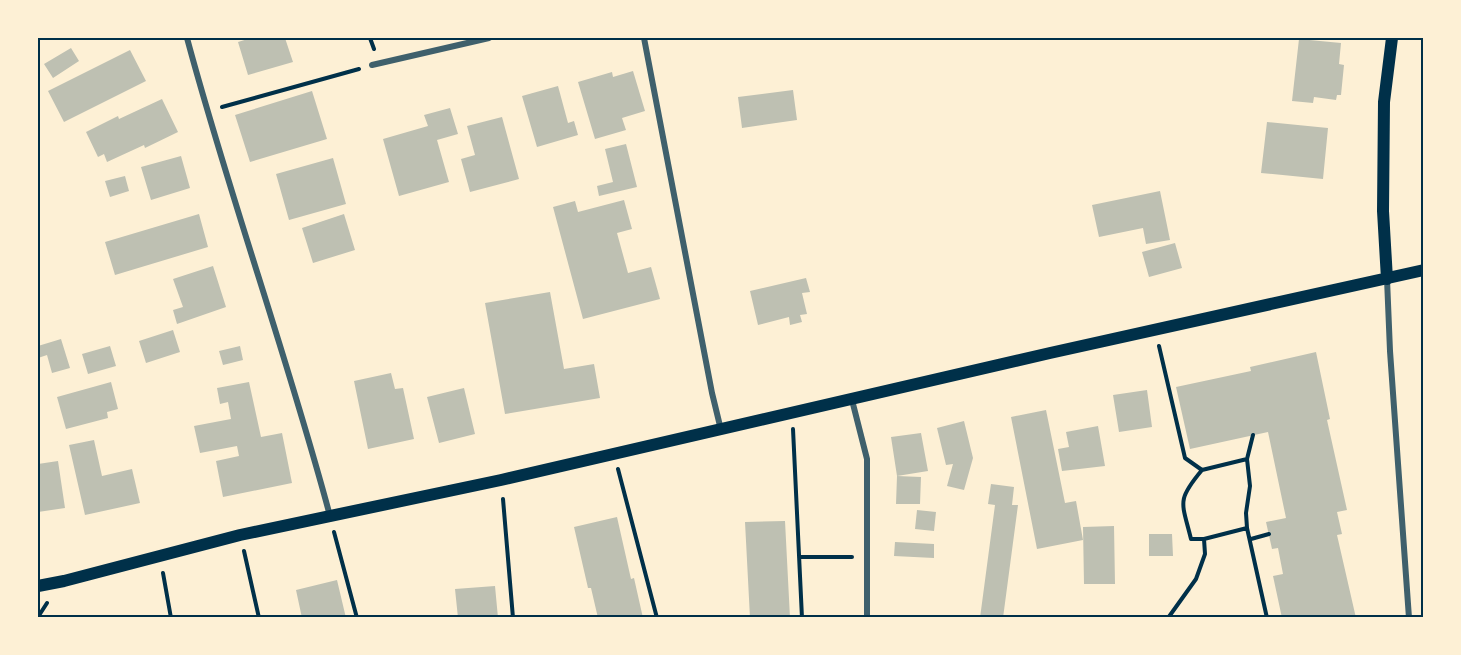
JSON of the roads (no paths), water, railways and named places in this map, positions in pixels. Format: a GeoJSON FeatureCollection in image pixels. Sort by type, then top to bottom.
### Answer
{"type":"FeatureCollection","features":[{"type":"Feature","properties":{"kind":"main road"},"geometry":{"type":"LineString","coordinates":[[1387,279],[1383,211],[1384,114],[1392,38]]}},
{"type":"Feature","properties":{"kind":"main road"},"geometry":{"type":"LineString","coordinates":[[38,586],[240,535],[501,480],[1050,353],[1424,270]]}},
{"type":"Feature","properties":{"kind":"street"},"geometry":{"type":"LineString","coordinates":[[187,38],[207,111],[308,434],[330,516]]}},
{"type":"Feature","properties":{"kind":"street"},"geometry":{"type":"LineString","coordinates":[[372,65],[489,38]]}},
{"type":"Feature","properties":{"kind":"street"},"geometry":{"type":"LineString","coordinates":[[644,38],[711,393],[721,430]]}},
{"type":"Feature","properties":{"kind":"street"},"geometry":{"type":"LineString","coordinates":[[1387,279],[1390,360],[1409,618]]}},
{"type":"Feature","properties":{"kind":"street"},"geometry":{"type":"LineString","coordinates":[[852,400],[867,459],[867,618]]}}]}
